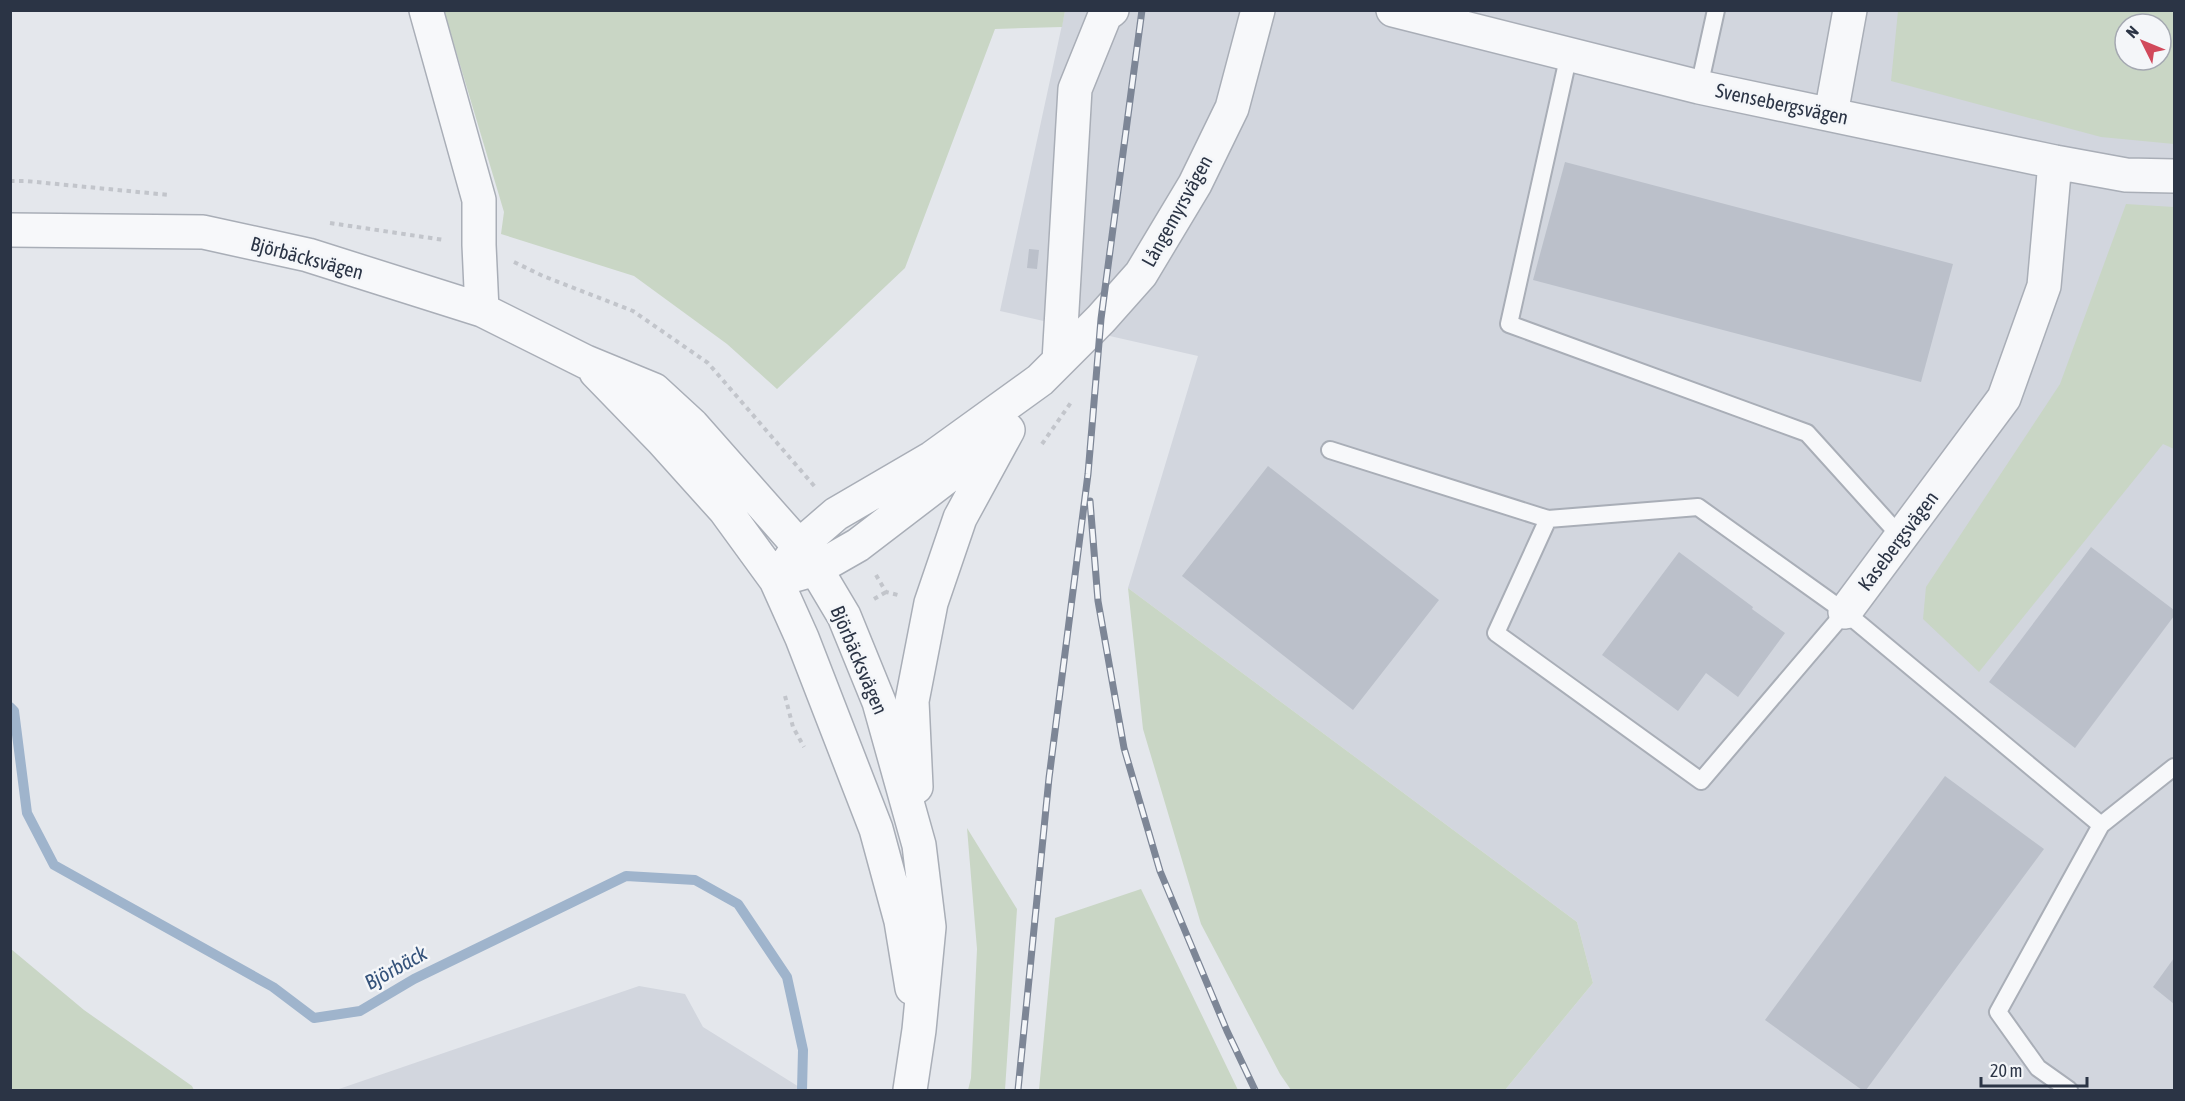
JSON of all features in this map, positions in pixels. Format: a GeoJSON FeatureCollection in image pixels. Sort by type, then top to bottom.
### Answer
{"type":"FeatureCollection","features":[{"type":"Feature","properties":{"kind":"street"},"geometry":{"type":"LineString","coordinates":[[426,10],[478,200],[482,310]]}},
{"type":"Feature","properties":{"kind":"street"},"geometry":{"type":"LineString","coordinates":[[1049,370],[1075,89],[1105,15],[1112,10]]}},
{"type":"Feature","properties":{"kind":"street","name":"Långemyrsvägen"},"geometry":{"type":"LineString","coordinates":[[808,558],[836,514],[932,458],[1049,370],[1141,274],[1195,184],[1232,108],[1258,10]]}},
{"type":"Feature","properties":{"kind":"street","name":"Svensebergsvägen"},"geometry":{"type":"LineString","coordinates":[[1393,10],[1431,15],[1569,54],[1699,87],[2055,162],[2126,175],[2175,176]]}},
{"type":"Feature","properties":{"kind":"street"},"geometry":{"type":"LineString","coordinates":[[1831,114],[1850,10]]}},
{"type":"Feature","properties":{"kind":"street","name":"Kasebergsvägen"},"geometry":{"type":"LineString","coordinates":[[1845,612],[2004,398],[2044,286],[2055,162]]}},
{"type":"Feature","properties":{"kind":"street","name":"Björbäcksvägen"},"geometry":{"type":"LineString","coordinates":[[10,230],[203,232],[308,255],[482,310],[586,362],[654,390],[692,425],[808,558],[844,616],[879,702],[919,845],[929,927],[919,1029],[910,1090]]}},
{"type":"Feature","properties":{"kind":"street","name":"Björbäcksvägen"},"geometry":{"type":"LineString","coordinates":[[586,362],[662,440],[724,510],[776,580],[802,638],[876,829],[901,921],[919,1029]]}},
{"type":"Feature","properties":{"kind":"street","name":"Långemyrsvägen"},"geometry":{"type":"LineString","coordinates":[[776,580],[808,558],[858,545],[1008,430],[1049,370]]}},
{"type":"Feature","properties":{"kind":"street"},"geometry":{"type":"LineString","coordinates":[[919,845],[912,700],[931,603],[960,518],[1008,430]]}},
{"type":"Feature","properties":{"kind":"lane"},"geometry":{"type":"LineString","coordinates":[[1699,87],[1716,10]]}},
{"type":"Feature","properties":{"kind":"lane"},"geometry":{"type":"LineString","coordinates":[[1569,54],[1509,324],[1807,434],[1901,537]]}},
{"type":"Feature","properties":{"kind":"lane"},"geometry":{"type":"LineString","coordinates":[[1330,450],[1548,519],[1698,507],[1845,612],[2101,825]]}},
{"type":"Feature","properties":{"kind":"lane"},"geometry":{"type":"LineString","coordinates":[[1548,519],[1496,633],[1701,781],[1845,612]]}},
{"type":"Feature","properties":{"kind":"lane"},"geometry":{"type":"LineString","coordinates":[[2069,1090],[2038,1068],[1998,1012],[2101,825],[2175,767]]}},
{"type":"Feature","properties":{"kind":"shaded area"},"geometry":{"type":"Polygon","coordinates":[[[1065,11],[2174,11],[2174,1090],[1505,1090],[1593,983],[1577,922],[1128,588],[1198,356],[1000,311],[1065,11]]]}},
{"type":"Feature","properties":{"kind":"shaded area"},"geometry":{"type":"Polygon","coordinates":[[[639,986],[685,994],[703,1027],[804,1090],[336,1090],[639,986]]]}},
{"type":"Feature","properties":{"kind":"green space"},"geometry":{"type":"Polygon","coordinates":[[[444,10],[1065,11],[1062,27],[995,29],[905,268],[777,389],[727,344],[634,276],[501,234],[504,212],[444,10]]]}},
{"type":"Feature","properties":{"kind":"green space"},"geometry":{"type":"Polygon","coordinates":[[[1898,11],[2174,11],[2174,144],[2101,137],[1891,81],[1898,11]]]}},
{"type":"Feature","properties":{"kind":"green space"},"geometry":{"type":"Polygon","coordinates":[[[2126,204],[2174,207],[2174,449],[2163,444],[1979,672],[1923,619],[1926,587],[2060,384],[2126,204]]]}},
{"type":"Feature","properties":{"kind":"green space"},"geometry":{"type":"Polygon","coordinates":[[[1128,588],[1577,922],[1593,983],[1505,1090],[1291,1090],[1280,1074],[1201,924],[1143,729],[1128,588]]]}},
{"type":"Feature","properties":{"kind":"green space"},"geometry":{"type":"Polygon","coordinates":[[[967,828],[1017,909],[1005,1090],[968,1090],[971,1078],[977,949],[967,828]]]}},
{"type":"Feature","properties":{"kind":"green space"},"geometry":{"type":"Polygon","coordinates":[[[1141,889],[1238,1090],[1039,1090],[1055,918],[1141,889]]]}},
{"type":"Feature","properties":{"kind":"green space"},"geometry":{"type":"Polygon","coordinates":[[[11,949],[84,1010],[192,1086],[194,1090],[11,1090],[11,949]]]}},
{"type":"Feature","properties":{"kind":"building"},"geometry":{"type":"Polygon","coordinates":[[[1565,162],[1953,264],[1921,382],[1533,280],[1565,162]]]}},
{"type":"Feature","properties":{"kind":"building"},"geometry":{"type":"Polygon","coordinates":[[[1029,249],[1039,250],[1037,269],[1027,268],[1029,249]]]}},
{"type":"Feature","properties":{"kind":"building"},"geometry":{"type":"Polygon","coordinates":[[[1268,466],[1439,600],[1353,710],[1182,576],[1268,466]]]}},
{"type":"Feature","properties":{"kind":"building"},"geometry":{"type":"Polygon","coordinates":[[[2091,547],[2174,610],[2174,616],[2075,748],[1989,682],[2091,547]]]}},
{"type":"Feature","properties":{"kind":"building"},"geometry":{"type":"Polygon","coordinates":[[[1679,552],[1785,633],[1738,697],[1706,673],[1678,711],[1602,655],[1679,552]]]}},
{"type":"Feature","properties":{"kind":"building"},"geometry":{"type":"Polygon","coordinates":[[[1945,776],[2044,849],[1866,1090],[1862,1090],[1765,1020],[1945,776]]]}},
{"type":"Feature","properties":{"kind":"building"},"geometry":{"type":"Polygon","coordinates":[[[2174,958],[2174,1004],[2153,987],[2174,958]]]}},
{"type":"Feature","properties":{"kind":"waterway","name":"Björbäck"},"geometry":{"type":"LineString","coordinates":[[10,707],[14,711],[27,813],[54,865],[273,987],[314,1018],[360,1011],[414,979],[626,876],[695,880],[738,904],[787,977],[803,1050],[802,1090]]}},
{"type":"Feature","properties":{"kind":"railway"},"geometry":{"type":"LineString","coordinates":[[1018,1090],[1049,778],[1088,474],[1101,319],[1142,10]]}},
{"type":"Feature","properties":{"kind":"railway"},"geometry":{"type":"LineString","coordinates":[[1090,501],[1098,601],[1124,748],[1160,871],[1227,1031],[1255,1090]]}}]}
